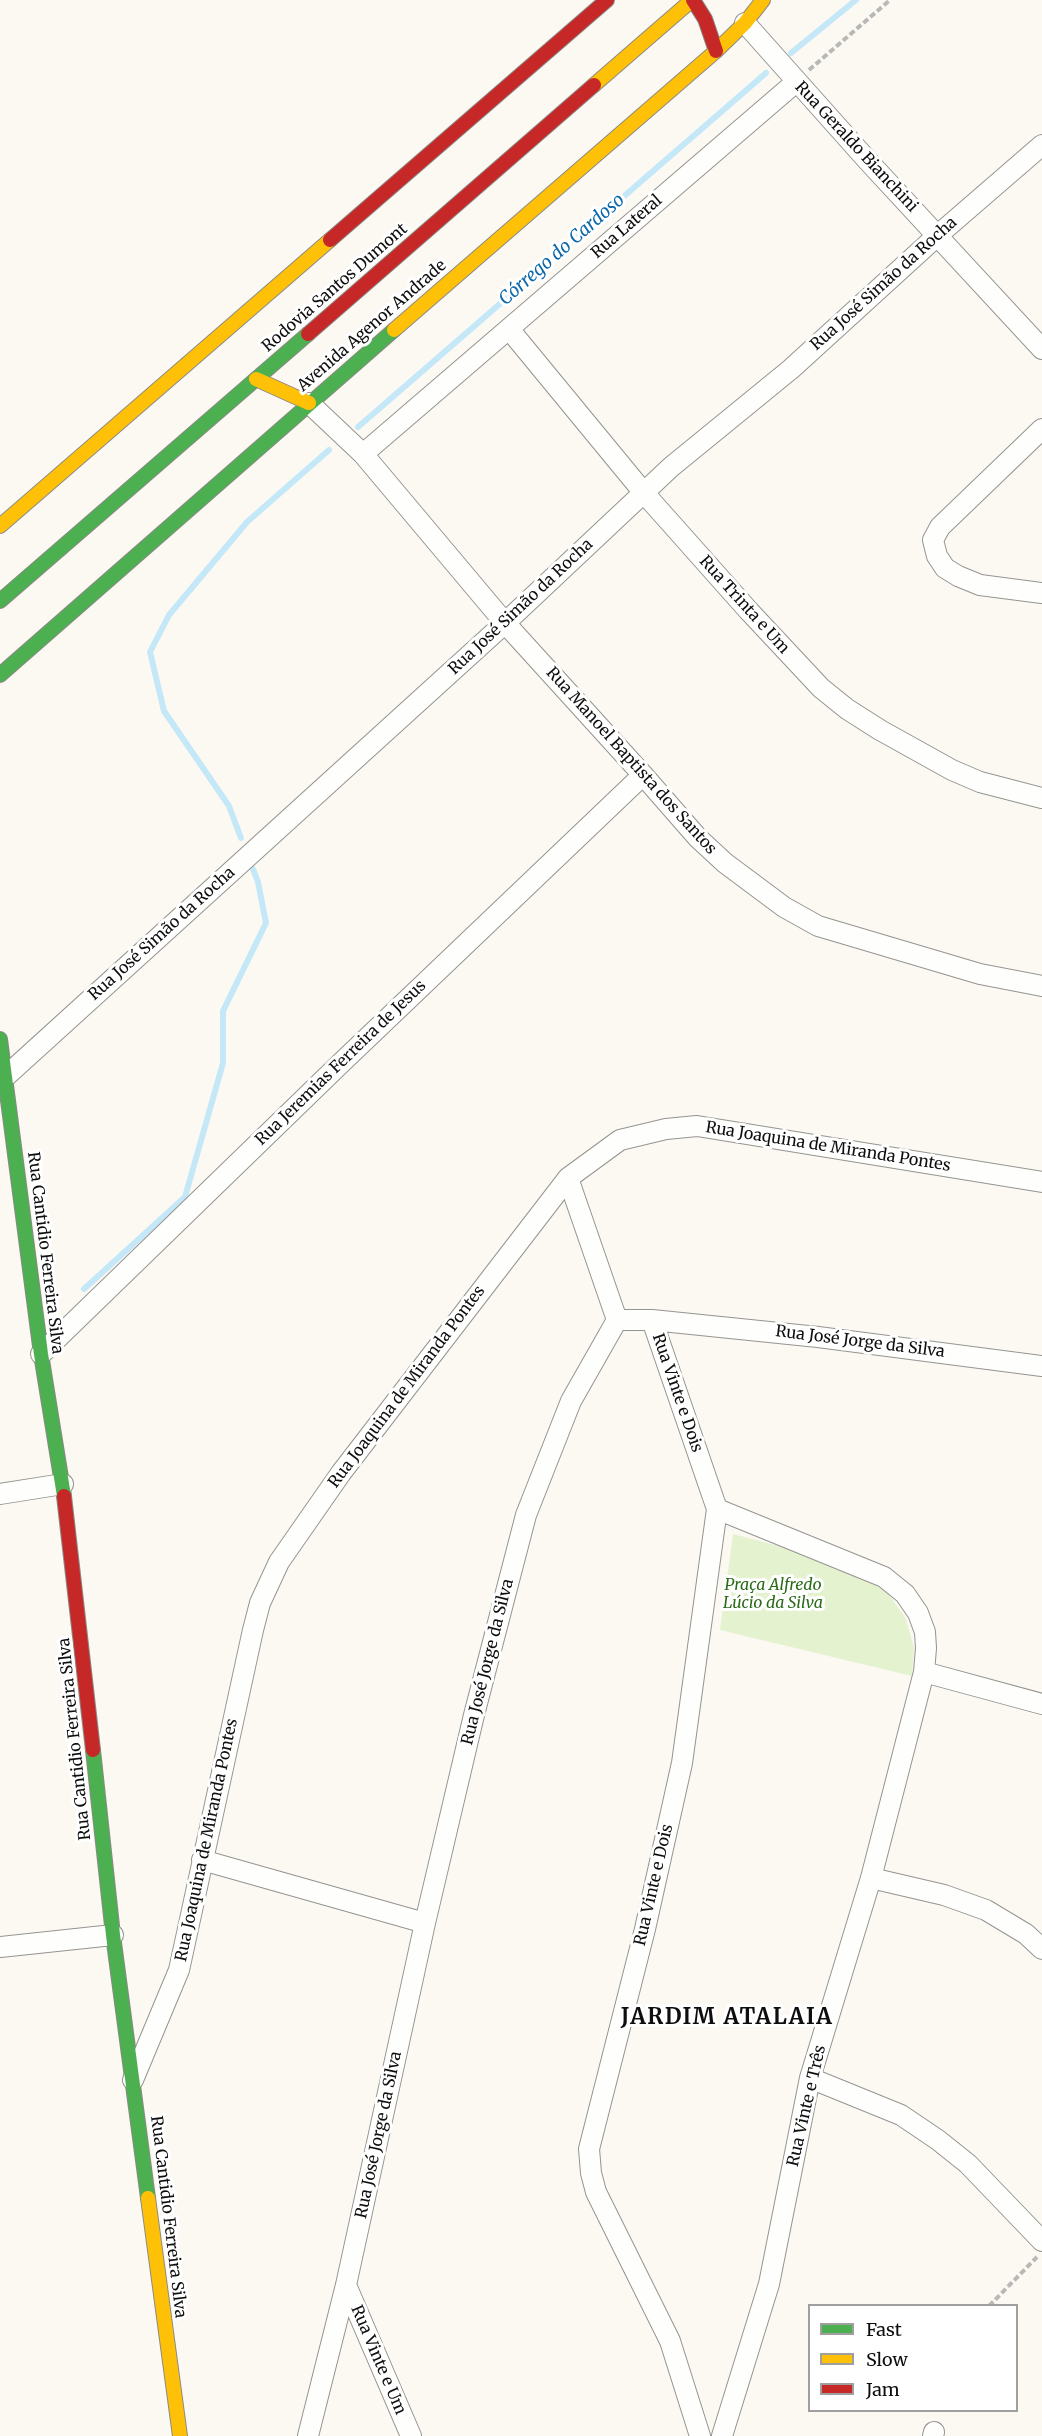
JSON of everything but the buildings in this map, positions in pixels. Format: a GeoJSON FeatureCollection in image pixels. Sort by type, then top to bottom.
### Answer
{"type":"FeatureCollection","features":[{"type":"Feature","properties":{"kind":"main road"},"geometry":{"type":"LineString","coordinates":[[0,526],[607,0]]}},
{"type":"Feature","properties":{"kind":"main road"},"geometry":{"type":"LineString","coordinates":[[693,0],[705,19],[716,51]]}},
{"type":"Feature","properties":{"kind":"main road","name":"Rodovia Santos Dumont"},"geometry":{"type":"LineString","coordinates":[[0,601],[693,0]]}},
{"type":"Feature","properties":{"kind":"main road","name":"Avenida Agenor Andrade"},"geometry":{"type":"LineString","coordinates":[[0,675],[309,403],[716,51],[745,24],[763,0]]}},
{"type":"Feature","properties":{"kind":"main road"},"geometry":{"type":"LineString","coordinates":[[256,379],[309,403]]}},
{"type":"Feature","properties":{"kind":"main road","name":"Rua Cantidio Ferreira Silva"},"geometry":{"type":"LineString","coordinates":[[0,1039],[41,1354],[63,1484],[113,1935],[180,2436]]}},
{"type":"Feature","properties":{"kind":"street","name":"Rua Geraldo Bianchini"},"geometry":{"type":"LineString","coordinates":[[745,24],[1042,349]]}},
{"type":"Feature","properties":{"kind":"street","name":"Rua Lateral"},"geometry":{"type":"LineString","coordinates":[[363,454],[796,82]]}},
{"type":"Feature","properties":{"kind":"street","name":"Rua José Simão da Rocha"},"geometry":{"type":"LineString","coordinates":[[6,1076],[505,623],[644,493],[791,369],[938,235],[1042,145]]}},
{"type":"Feature","properties":{"kind":"street","name":"Rua Trinta e Um"},"geometry":{"type":"LineString","coordinates":[[509,329],[644,493],[821,688],[848,709],[921,755],[980,782],[1042,798]]}},
{"type":"Feature","properties":{"kind":"street","name":"Rua Manoel Baptista dos Santos"},"geometry":{"type":"LineString","coordinates":[[309,403],[363,454],[505,623],[644,775],[698,838],[725,863],[784,907],[818,926],[980,974],[1042,986]]}},
{"type":"Feature","properties":{"kind":"street"},"geometry":{"type":"LineString","coordinates":[[1042,429],[940,527],[933,540],[937,556],[945,568],[980,585],[1042,593]]}},
{"type":"Feature","properties":{"kind":"street","name":"Rua Jeremias Ferreira de Jesus"},"geometry":{"type":"LineString","coordinates":[[41,1354],[339,1064],[644,775]]}},
{"type":"Feature","properties":{"kind":"street","name":"Rua Joaquina de Miranda Pontes"},"geometry":{"type":"LineString","coordinates":[[133,2080],[179,1970],[253,1630],[260,1603],[279,1562],[341,1473],[568,1178],[620,1140],[666,1129],[698,1126],[1042,1182]]}},
{"type":"Feature","properties":{"kind":"street"},"geometry":{"type":"LineString","coordinates":[[568,1178],[617,1320]]}},
{"type":"Feature","properties":{"kind":"street","name":"Rua José Jorge da Silva"},"geometry":{"type":"LineString","coordinates":[[308,2436],[346,2285],[425,1923],[474,1715],[526,1515],[571,1401],[617,1320],[652,1320],[841,1340],[1004,1359],[1042,1366]]}},
{"type":"Feature","properties":{"kind":"street","name":"Rua Vinte e Dois"},"geometry":{"type":"LineString","coordinates":[[652,1320],[717,1509],[682,1763],[645,1929],[589,2149],[591,2173],[596,2192],[670,2341],[700,2436]]}},
{"type":"Feature","properties":{"kind":"street"},"geometry":{"type":"LineString","coordinates":[[0,1494],[63,1484]]}},
{"type":"Feature","properties":{"kind":"street"},"geometry":{"type":"LineString","coordinates":[[717,1509],[884,1577],[905,1594],[918,1613],[926,1640],[924,1672],[1042,1704]]}},
{"type":"Feature","properties":{"kind":"street","name":"Rua Vinte e Três"},"geometry":{"type":"LineString","coordinates":[[722,2436],[769,2283],[810,2079],[871,1878],[924,1672]]}},
{"type":"Feature","properties":{"kind":"street"},"geometry":{"type":"LineString","coordinates":[[202,1860],[425,1923]]}},
{"type":"Feature","properties":{"kind":"street"},"geometry":{"type":"LineString","coordinates":[[871,1878],[944,1895],[986,1910],[1026,1934],[1042,1949]]}},
{"type":"Feature","properties":{"kind":"street"},"geometry":{"type":"LineString","coordinates":[[0,1947],[113,1935]]}},
{"type":"Feature","properties":{"kind":"street"},"geometry":{"type":"LineString","coordinates":[[810,2079],[902,2115],[938,2140],[968,2164],[1042,2241]]}},
{"type":"Feature","properties":{"kind":"street","name":"Rua Vinte e Um"},"geometry":{"type":"LineString","coordinates":[[346,2285],[411,2436]]}},
{"type":"Feature","properties":{"kind":"path"},"geometry":{"type":"LineString","coordinates":[[796,82],[890,0]]}},
{"type":"Feature","properties":{"kind":"path"},"geometry":{"type":"LineString","coordinates":[[991,2304],[1042,2251]]}},
{"type":"Feature","properties":{"kind":"green space","name":"Praça Alfredo Lúcio da Silva"},"geometry":{"type":"Polygon","coordinates":[[[733,1534],[779,1546],[856,1575],[886,1590],[906,1619],[914,1648],[912,1676],[720,1630],[733,1534]]]}},
{"type":"Feature","properties":{"kind":"waterway","name":"Córrego do Cardoso"},"geometry":{"type":"LineString","coordinates":[[791,53],[856,0]]}},
{"type":"Feature","properties":{"kind":"waterway","name":"Córrego do Cardoso"},"geometry":{"type":"LineString","coordinates":[[358,427],[766,73]]}},
{"type":"Feature","properties":{"kind":"waterway","name":"Córrego do Cardoso"},"geometry":{"type":"LineString","coordinates":[[241,838],[229,806],[164,711],[150,652],[169,615],[247,522],[329,450]]}},
{"type":"Feature","properties":{"kind":"waterway","name":"Córrego do Cardoso"},"geometry":{"type":"LineString","coordinates":[[84,1289],[185,1197],[223,1063],[223,1011],[266,923],[258,882],[253,869]]}},
{"type":"Feature","properties":{"kind":"traffic: fast"},"geometry":{"type":"LineString","coordinates":[[0,675],[394,330]]}},
{"type":"Feature","properties":{"kind":"traffic: fast"},"geometry":{"type":"LineString","coordinates":[[0,601],[308,334]]}},
{"type":"Feature","properties":{"kind":"traffic: fast"},"geometry":{"type":"LineString","coordinates":[[0,1039],[41,1354],[64,1496]]}},
{"type":"Feature","properties":{"kind":"traffic: fast"},"geometry":{"type":"LineString","coordinates":[[93,1750],[113,1935],[148,2198]]}},
{"type":"Feature","properties":{"kind":"traffic: slow"},"geometry":{"type":"LineString","coordinates":[[594,85],[692,0]]}},
{"type":"Feature","properties":{"kind":"traffic: slow"},"geometry":{"type":"LineString","coordinates":[[394,330],[716,51],[745,23],[763,0]]}},
{"type":"Feature","properties":{"kind":"traffic: slow"},"geometry":{"type":"LineString","coordinates":[[0,526],[330,240]]}},
{"type":"Feature","properties":{"kind":"traffic: slow"},"geometry":{"type":"LineString","coordinates":[[256,379],[309,403]]}},
{"type":"Feature","properties":{"kind":"traffic: slow"},"geometry":{"type":"LineString","coordinates":[[148,2198],[180,2436]]}},
{"type":"Feature","properties":{"kind":"traffic: jam"},"geometry":{"type":"LineString","coordinates":[[330,240],[607,0]]}},
{"type":"Feature","properties":{"kind":"traffic: jam"},"geometry":{"type":"LineString","coordinates":[[693,0],[705,19],[716,51]]}},
{"type":"Feature","properties":{"kind":"traffic: jam"},"geometry":{"type":"LineString","coordinates":[[308,334],[594,85]]}},
{"type":"Feature","properties":{"kind":"traffic: jam"},"geometry":{"type":"LineString","coordinates":[[64,1496],[93,1750]]}},
{"type":"Feature","properties":{"kind":"district","name":"JARDIM ATALAIA"},"geometry":{"type":"Point","coordinates":[727,2018]}}]}
